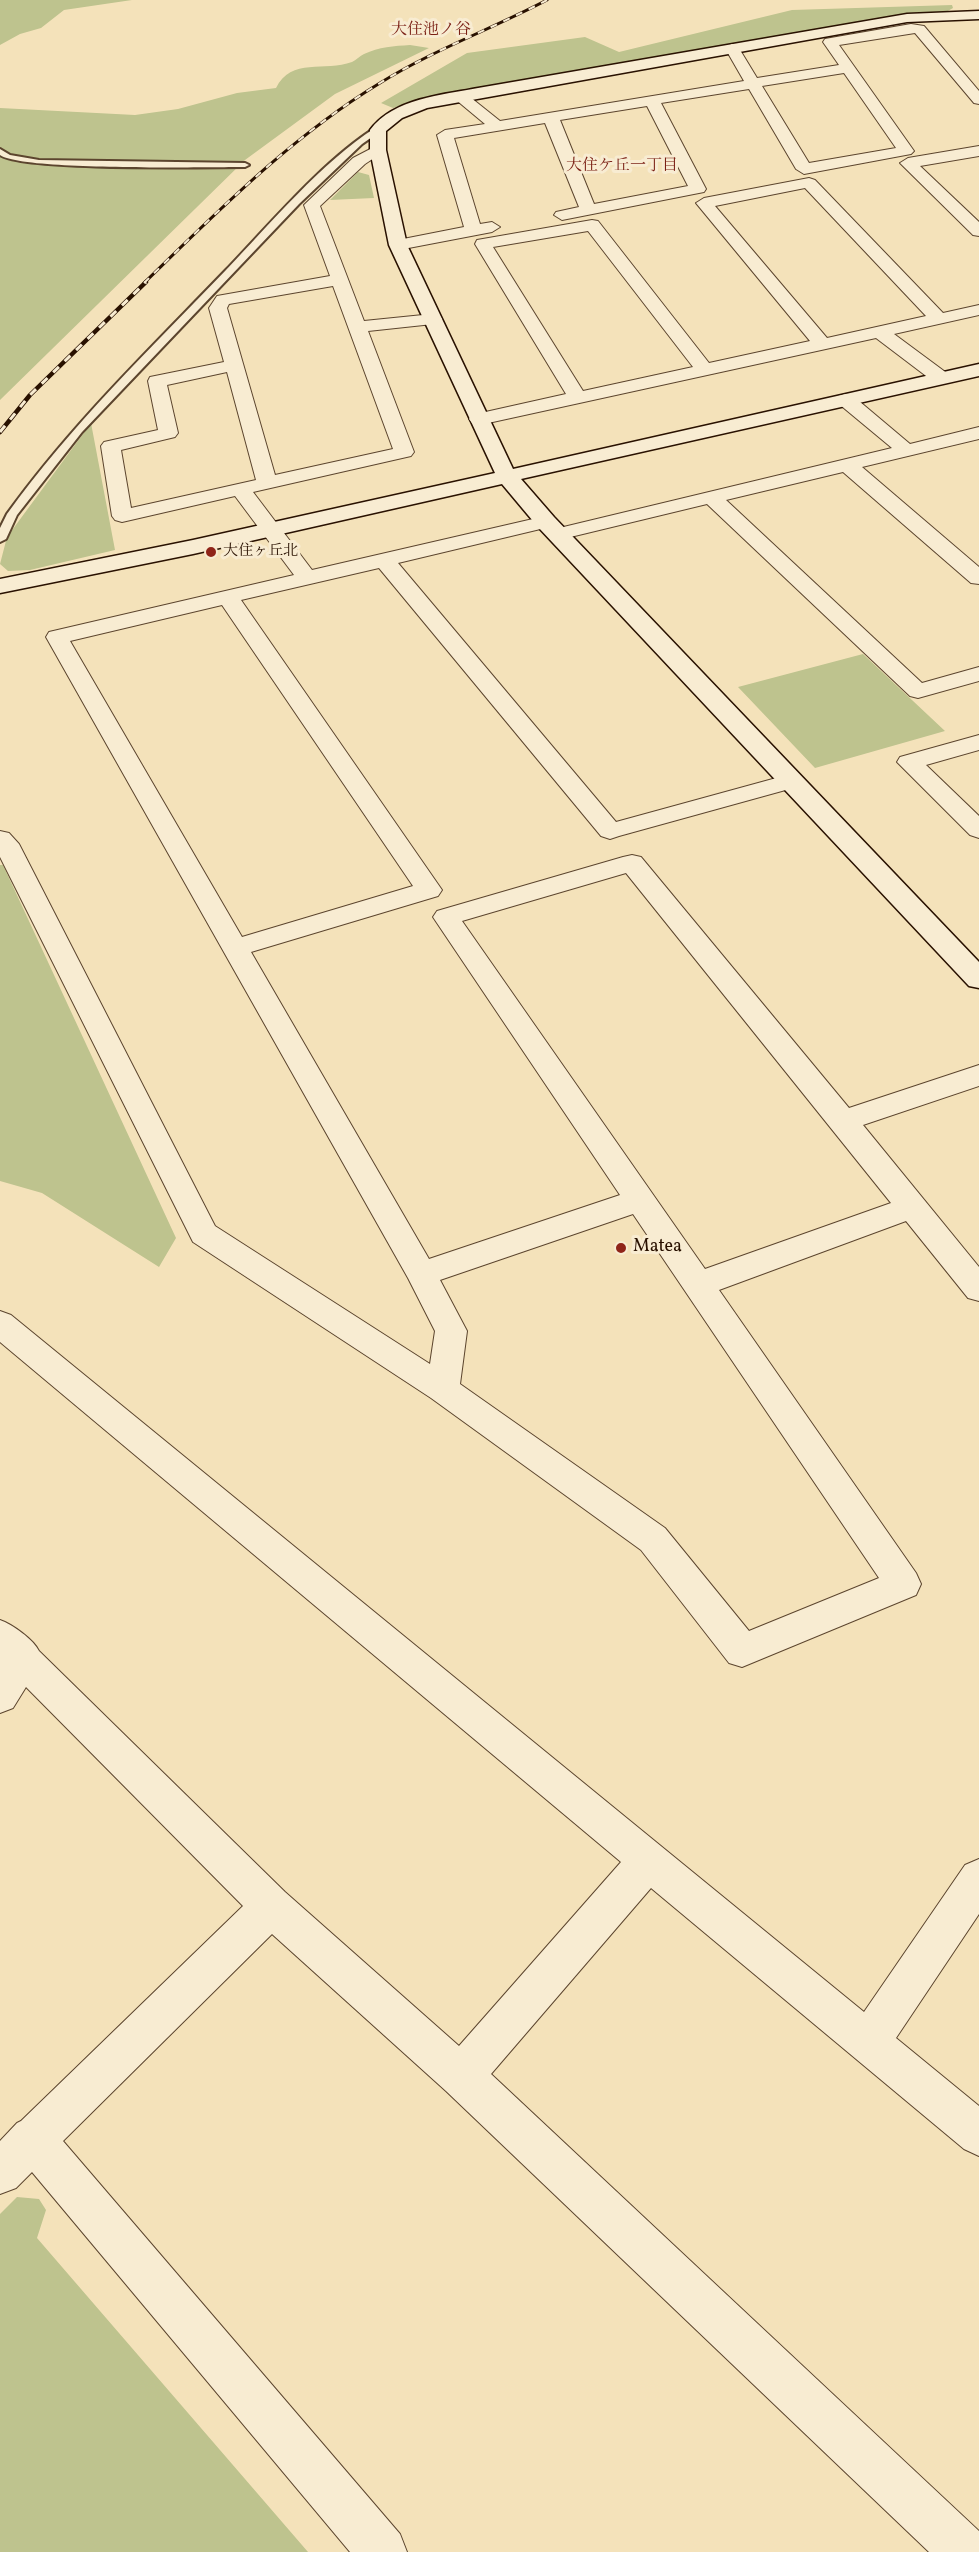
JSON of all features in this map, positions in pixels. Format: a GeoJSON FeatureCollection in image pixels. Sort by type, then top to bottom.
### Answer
{"type":"FeatureCollection","features":[{"type":"Feature","properties":{"kind":"street"},"geometry":{"type":"LineString","coordinates":[[973,0],[979,6]]}},
{"type":"Feature","properties":{"kind":"street"},"geometry":{"type":"LineString","coordinates":[[979,15],[907,18],[460,96],[423,104],[396,115],[378,130],[378,150],[398,245],[507,476],[552,528],[979,979]]}},
{"type":"Feature","properties":{"kind":"street"},"geometry":{"type":"LineString","coordinates":[[732,48],[804,169],[906,151],[830,42],[911,28],[919,29],[979,100]]}},
{"type":"Feature","properties":{"kind":"street"},"geometry":{"type":"LineString","coordinates":[[473,230],[446,135],[751,82],[846,68]]}},
{"type":"Feature","properties":{"kind":"street"},"geometry":{"type":"LineString","coordinates":[[460,96],[496,126]]}},
{"type":"Feature","properties":{"kind":"street"},"geometry":{"type":"LineString","coordinates":[[398,245],[698,189],[652,100]]}},
{"type":"Feature","properties":{"kind":"street"},"geometry":{"type":"LineString","coordinates":[[551,118],[588,210]]}},
{"type":"Feature","properties":{"kind":"street"},"geometry":{"type":"LineString","coordinates":[[234,366],[157,381],[168,433],[111,446],[122,516],[404,452],[312,205],[359,161],[378,150]]}},
{"type":"Feature","properties":{"kind":"street"},"geometry":{"type":"LineString","coordinates":[[979,151],[908,163],[979,231]]}},
{"type":"Feature","properties":{"kind":"street"},"geometry":{"type":"LineString","coordinates":[[823,345],[704,203],[809,183],[939,319]]}},
{"type":"Feature","properties":{"kind":"street"},"geometry":{"type":"LineString","coordinates":[[578,398],[483,244],[592,225],[705,370]]}},
{"type":"Feature","properties":{"kind":"street"},"geometry":{"type":"LineString","coordinates":[[267,483],[218,308],[223,300],[341,279]]}},
{"type":"Feature","properties":{"kind":"street"},"geometry":{"type":"LineString","coordinates":[[479,419],[979,310]]}},
{"type":"Feature","properties":{"kind":"street"},"geometry":{"type":"LineString","coordinates":[[358,327],[433,319]]}},
{"type":"Feature","properties":{"kind":"street"},"geometry":{"type":"LineString","coordinates":[[880,332],[940,378]]}},
{"type":"Feature","properties":{"kind":"street"},"geometry":{"type":"LineString","coordinates":[[0,586],[53,577],[269,530],[979,370]]}},
{"type":"Feature","properties":{"kind":"street"},"geometry":{"type":"LineString","coordinates":[[846,400],[906,450]]}},
{"type":"Feature","properties":{"kind":"street"},"geometry":{"type":"LineString","coordinates":[[443,1389],[451,1331],[421,1274],[57,637],[385,561],[711,498],[906,450],[976,437]]}},
{"type":"Feature","properties":{"kind":"street"},"geometry":{"type":"LineString","coordinates":[[847,465],[979,578]]}},
{"type":"Feature","properties":{"kind":"street"},"geometry":{"type":"LineString","coordinates":[[240,489],[307,578]]}},
{"type":"Feature","properties":{"kind":"street"},"geometry":{"type":"LineString","coordinates":[[711,498],[918,691],[979,674]]}},
{"type":"Feature","properties":{"kind":"street"},"geometry":{"type":"LineString","coordinates":[[385,561],[610,831],[791,781]]}},
{"type":"Feature","properties":{"kind":"street"},"geometry":{"type":"LineString","coordinates":[[228,598],[429,890],[234,948]]}},
{"type":"Feature","properties":{"kind":"street"},"geometry":{"type":"LineString","coordinates":[[979,742],[909,762],[979,830]]}},
{"type":"Feature","properties":{"kind":"street"},"geometry":{"type":"LineString","coordinates":[[0,839],[6,844],[204,1234],[443,1389],[653,1539],[742,1651],[903,1584],[446,917],[632,863],[979,1289]]}},
{"type":"Feature","properties":{"kind":"street"},"geometry":{"type":"LineString","coordinates":[[843,1121],[979,1075]]}},
{"type":"Feature","properties":{"kind":"street"},"geometry":{"type":"LineString","coordinates":[[421,1274],[640,1200]]}},
{"type":"Feature","properties":{"kind":"street"},"geometry":{"type":"LineString","coordinates":[[699,1284],[912,1208]]}},
{"type":"Feature","properties":{"kind":"street"},"geometry":{"type":"LineString","coordinates":[[0,1324],[979,2134]]}},
{"type":"Feature","properties":{"kind":"street"},"geometry":{"type":"LineString","coordinates":[[0,1696],[12,1646]]}},
{"type":"Feature","properties":{"kind":"street"},"geometry":{"type":"LineString","coordinates":[[12,1646],[271,1906],[461,2076],[963,2551]]}},
{"type":"Feature","properties":{"kind":"street"},"geometry":{"type":"LineString","coordinates":[[461,2076],[649,1860]]}},
{"type":"Feature","properties":{"kind":"street"},"geometry":{"type":"LineString","coordinates":[[868,2042],[979,1879]]}},
{"type":"Feature","properties":{"kind":"street"},"geometry":{"type":"LineString","coordinates":[[0,2172],[32,2138],[271,1906]]}},
{"type":"Feature","properties":{"kind":"street"},"geometry":{"type":"LineString","coordinates":[[32,2138],[382,2552]]}},
{"type":"Feature","properties":{"kind":"lane"},"geometry":{"type":"LineString","coordinates":[[0,539],[12,514],[78,430],[296,202],[352,148],[378,130]]}},
{"type":"Feature","properties":{"kind":"lane"},"geometry":{"type":"LineString","coordinates":[[0,151],[8,157],[39,162],[245,165]]}},
{"type":"Feature","properties":{"kind":"green space"},"geometry":{"type":"Polygon","coordinates":[[[0,0],[132,0],[64,10],[41,28],[20,34],[0,45],[0,0]]]}},
{"type":"Feature","properties":{"kind":"green space"},"geometry":{"type":"Polygon","coordinates":[[[952,5],[953,8],[946,12],[907,13],[423,98],[393,108],[381,103],[467,53],[585,37],[619,52],[792,10],[952,5]]]}},
{"type":"Feature","properties":{"kind":"green space"},"geometry":{"type":"Polygon","coordinates":[[[410,45],[429,48],[335,94],[245,160],[0,400],[0,108],[135,115],[178,109],[237,93],[276,88],[282,78],[300,69],[342,65],[375,50],[410,45]]]}},
{"type":"Feature","properties":{"kind":"green space"},"geometry":{"type":"Polygon","coordinates":[[[358,172],[369,175],[374,198],[330,200],[358,172]]]}},
{"type":"Feature","properties":{"kind":"green space"},"geometry":{"type":"Polygon","coordinates":[[[91,423],[115,550],[30,570],[8,571],[0,564],[7,537],[91,423]]]}},
{"type":"Feature","properties":{"kind":"green space"},"geometry":{"type":"Polygon","coordinates":[[[863,654],[945,731],[815,768],[738,687],[863,654]]]}},
{"type":"Feature","properties":{"kind":"green space"},"geometry":{"type":"Polygon","coordinates":[[[0,865],[3,865],[176,1238],[159,1267],[42,1193],[0,1181],[0,865]]]}},
{"type":"Feature","properties":{"kind":"green space"},"geometry":{"type":"Polygon","coordinates":[[[17,2197],[39,2199],[46,2210],[37,2238],[308,2552],[0,2552],[0,2214],[17,2197]]]}},
{"type":"Feature","properties":{"kind":"railway"},"geometry":{"type":"LineString","coordinates":[[144,283],[256,176],[347,104],[421,60],[547,0]]}},
{"type":"Feature","properties":{"kind":"railway"},"geometry":{"type":"LineString","coordinates":[[0,432],[30,395],[146,282]]}},
{"type":"Feature","properties":{"kind":"place","name":"大住ヶ丘北"},"geometry":{"type":"Point","coordinates":[211,552]}},
{"type":"Feature","properties":{"kind":"place","name":"Matea"},"geometry":{"type":"Point","coordinates":[621,1248]}},
{"type":"Feature","properties":{"kind":"district","name":"大住池ノ谷"},"geometry":{"type":"Point","coordinates":[431,31]}},
{"type":"Feature","properties":{"kind":"district","name":"大住ケ丘一丁目"},"geometry":{"type":"Point","coordinates":[622,167]}}]}
